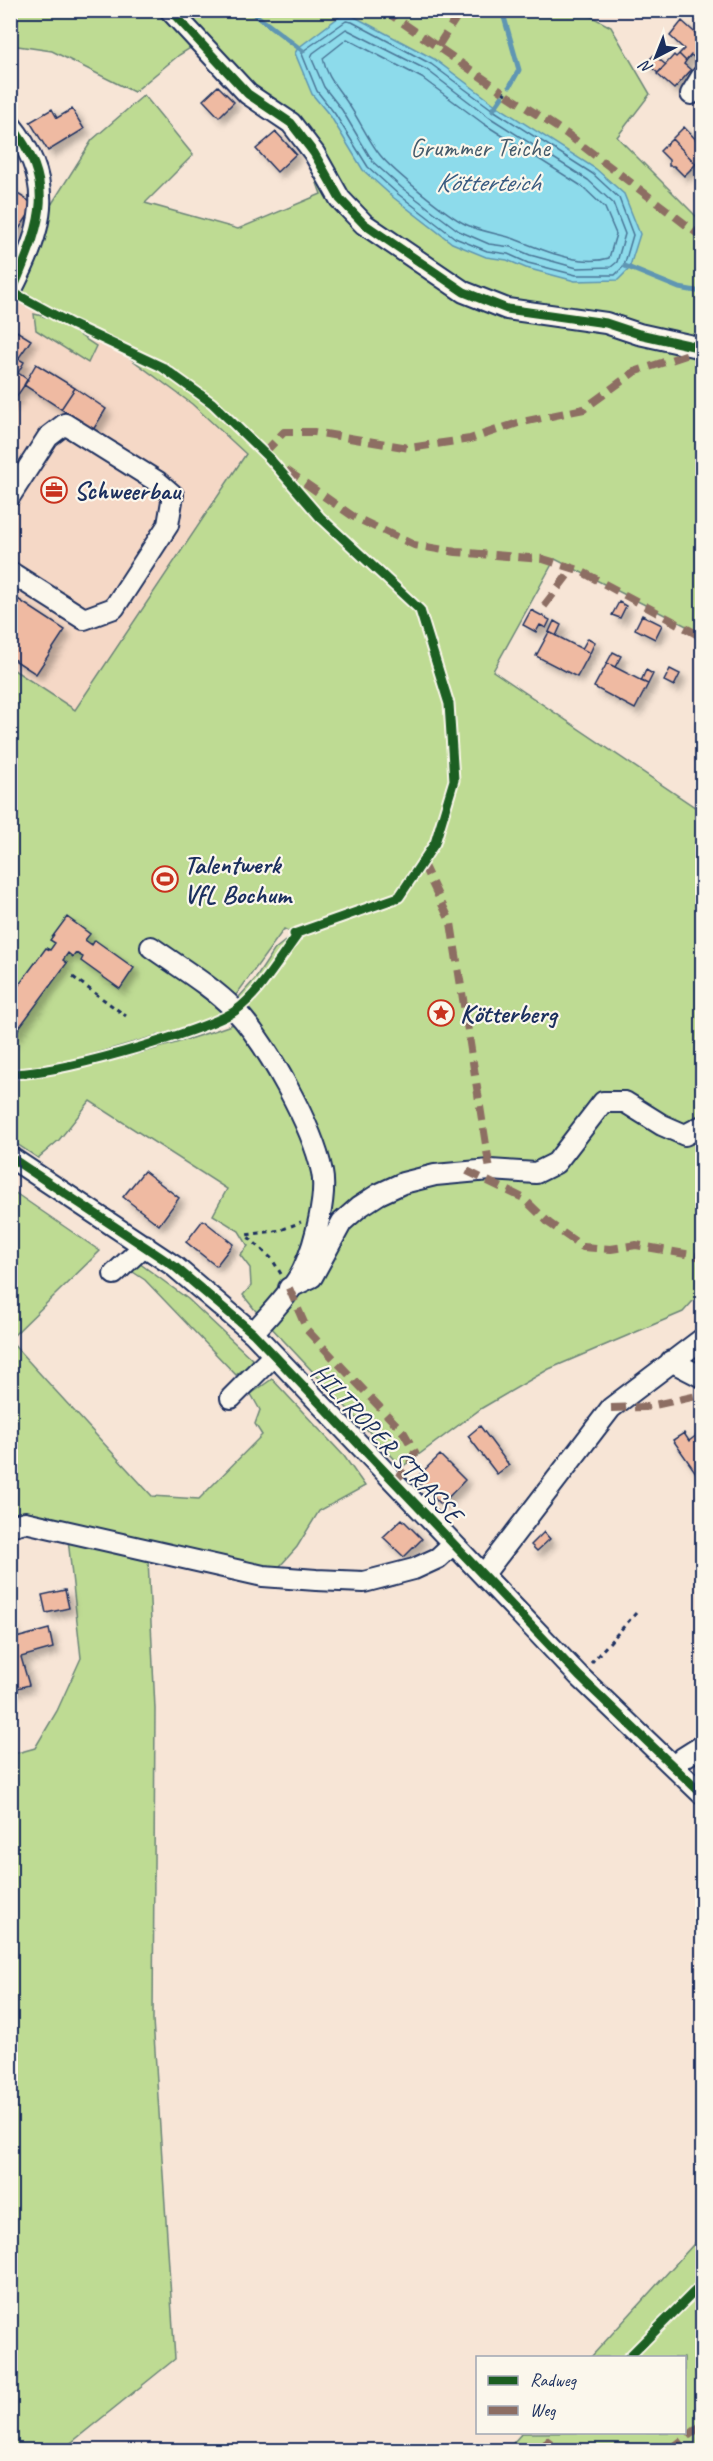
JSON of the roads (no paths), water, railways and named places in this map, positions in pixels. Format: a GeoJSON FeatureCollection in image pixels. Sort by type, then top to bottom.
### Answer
{"type":"FeatureCollection","features":[{"type":"Feature","properties":{"kind":"street"},"geometry":{"type":"LineString","coordinates":[[170,10],[248,94],[291,123],[314,153],[340,200],[364,224],[465,292],[507,309],[606,324],[702,348]]}},
{"type":"Feature","properties":{"kind":"street"},"geometry":{"type":"LineString","coordinates":[[692,94],[702,76]]}},
{"type":"Feature","properties":{"kind":"street"},"geometry":{"type":"LineString","coordinates":[[10,124],[30,152],[39,177],[41,213],[34,239],[10,293]]}},
{"type":"Feature","properties":{"kind":"street"},"geometry":{"type":"LineString","coordinates":[[10,496],[48,437],[65,424],[158,482],[173,495],[168,525],[114,608],[84,620],[10,572]]}},
{"type":"Feature","properties":{"kind":"street"},"geometry":{"type":"LineString","coordinates":[[151,947],[223,998],[236,1011],[267,1054],[305,1120],[323,1174],[318,1231],[305,1268],[277,1306],[253,1333]]}},
{"type":"Feature","properties":{"kind":"street"},"geometry":{"type":"LineString","coordinates":[[289,1288],[312,1277],[342,1222],[379,1194],[403,1183],[445,1174],[490,1170],[536,1173],[556,1163],[603,1102],[625,1102],[662,1125],[685,1135],[702,1126]]}},
{"type":"Feature","properties":{"kind":"street","name":"HILTROPER STRASSE"},"geometry":{"type":"LineString","coordinates":[[10,1157],[174,1266],[253,1333],[579,1676],[702,1794]]}},
{"type":"Feature","properties":{"kind":"street"},"geometry":{"type":"LineString","coordinates":[[114,1274],[145,1245]]}},
{"type":"Feature","properties":{"kind":"street"},"geometry":{"type":"LineString","coordinates":[[484,1574],[611,1408],[702,1339]]}},
{"type":"Feature","properties":{"kind":"street"},"geometry":{"type":"LineString","coordinates":[[231,1398],[274,1355]]}},
{"type":"Feature","properties":{"kind":"street"},"geometry":{"type":"LineString","coordinates":[[671,1361],[702,1377]]}},
{"type":"Feature","properties":{"kind":"street","name":"HILTROPER STRASSE"},"geometry":{"type":"LineString","coordinates":[[10,1526],[26,1522],[263,1576],[364,1582],[414,1569],[438,1558],[453,1544]]}},
{"type":"Feature","properties":{"kind":"street"},"geometry":{"type":"LineString","coordinates":[[674,1767],[683,1758],[702,1746]]}},
{"type":"Feature","properties":{"kind":"water","name":"Kötterteich"},"geometry":{"type":"Polygon","coordinates":[[[343,14],[353,16],[434,59],[497,106],[596,169],[624,194],[640,234],[629,269],[618,280],[575,281],[526,268],[507,260],[486,257],[452,243],[394,198],[363,170],[331,117],[312,94],[295,53],[298,48],[343,14]]]}},
{"type":"Feature","properties":{"kind":"waterway"},"geometry":{"type":"LineString","coordinates":[[249,10],[303,51]]}},
{"type":"Feature","properties":{"kind":"waterway"},"geometry":{"type":"LineString","coordinates":[[502,10],[519,70],[510,86]]}},
{"type":"Feature","properties":{"kind":"waterway"},"geometry":{"type":"LineString","coordinates":[[493,110],[502,97]]}},
{"type":"Feature","properties":{"kind":"waterway"},"geometry":{"type":"LineString","coordinates":[[625,266],[679,288],[702,292]]}},
{"type":"Feature","properties":{"kind":"place","name":"Schweerbau"},"geometry":{"type":"Point","coordinates":[54,490]}},
{"type":"Feature","properties":{"kind":"place","name":"Talentwerk VfL Bochum"},"geometry":{"type":"Point","coordinates":[165,879]}},
{"type":"Feature","properties":{"kind":"place","name":"Kötterberg"},"geometry":{"type":"Point","coordinates":[441,1013]}},
{"type":"Feature","properties":{"kind":"park label","name":"Grummer Teiche"},"geometry":{"type":"Point","coordinates":[480,147]}}]}
